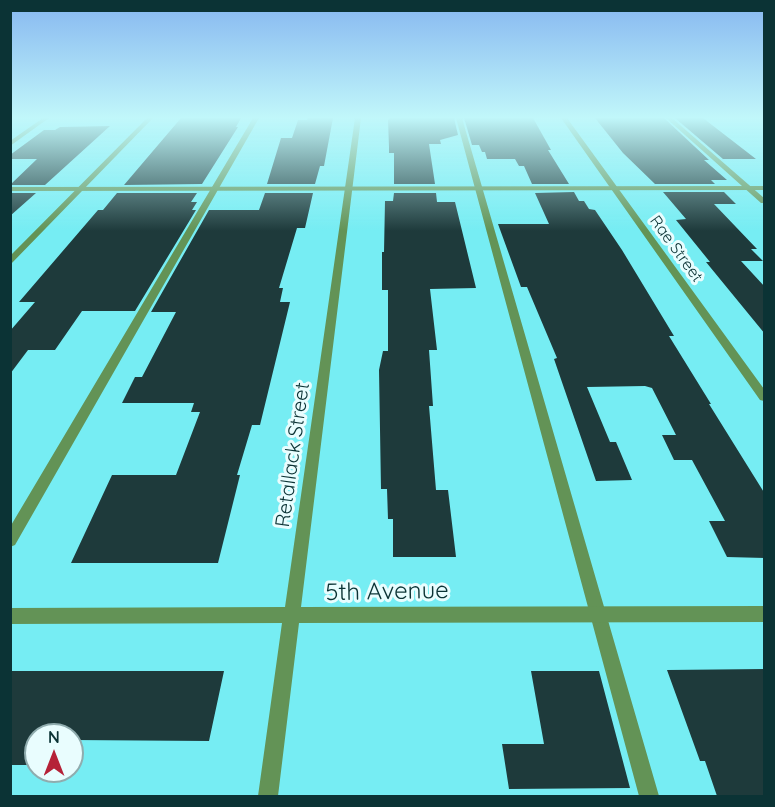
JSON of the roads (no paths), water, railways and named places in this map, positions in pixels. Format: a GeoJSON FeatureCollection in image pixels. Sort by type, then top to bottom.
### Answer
{"type":"FeatureCollection","features":[{"type":"Feature","properties":{"kind":"street"},"geometry":{"type":"LineString","coordinates":[[10,262],[113,156]]}},
{"type":"Feature","properties":{"kind":"street"},"geometry":{"type":"LineString","coordinates":[[10,541],[235,156]]}},
{"type":"Feature","properties":{"kind":"street","name":"Retallack Street"},"geometry":{"type":"LineString","coordinates":[[268,796],[353,156]]}},
{"type":"Feature","properties":{"kind":"street"},"geometry":{"type":"LineString","coordinates":[[470,156],[649,796]]}},
{"type":"Feature","properties":{"kind":"street","name":"Rae Street"},"geometry":{"type":"LineString","coordinates":[[591,156],[765,397]]}},
{"type":"Feature","properties":{"kind":"street"},"geometry":{"type":"LineString","coordinates":[[712,156],[765,201]]}},
{"type":"Feature","properties":{"kind":"street"},"geometry":{"type":"LineString","coordinates":[[10,189],[765,189]]}},
{"type":"Feature","properties":{"kind":"street","name":"5th Avenue"},"geometry":{"type":"LineString","coordinates":[[10,616],[765,614]]}}]}
